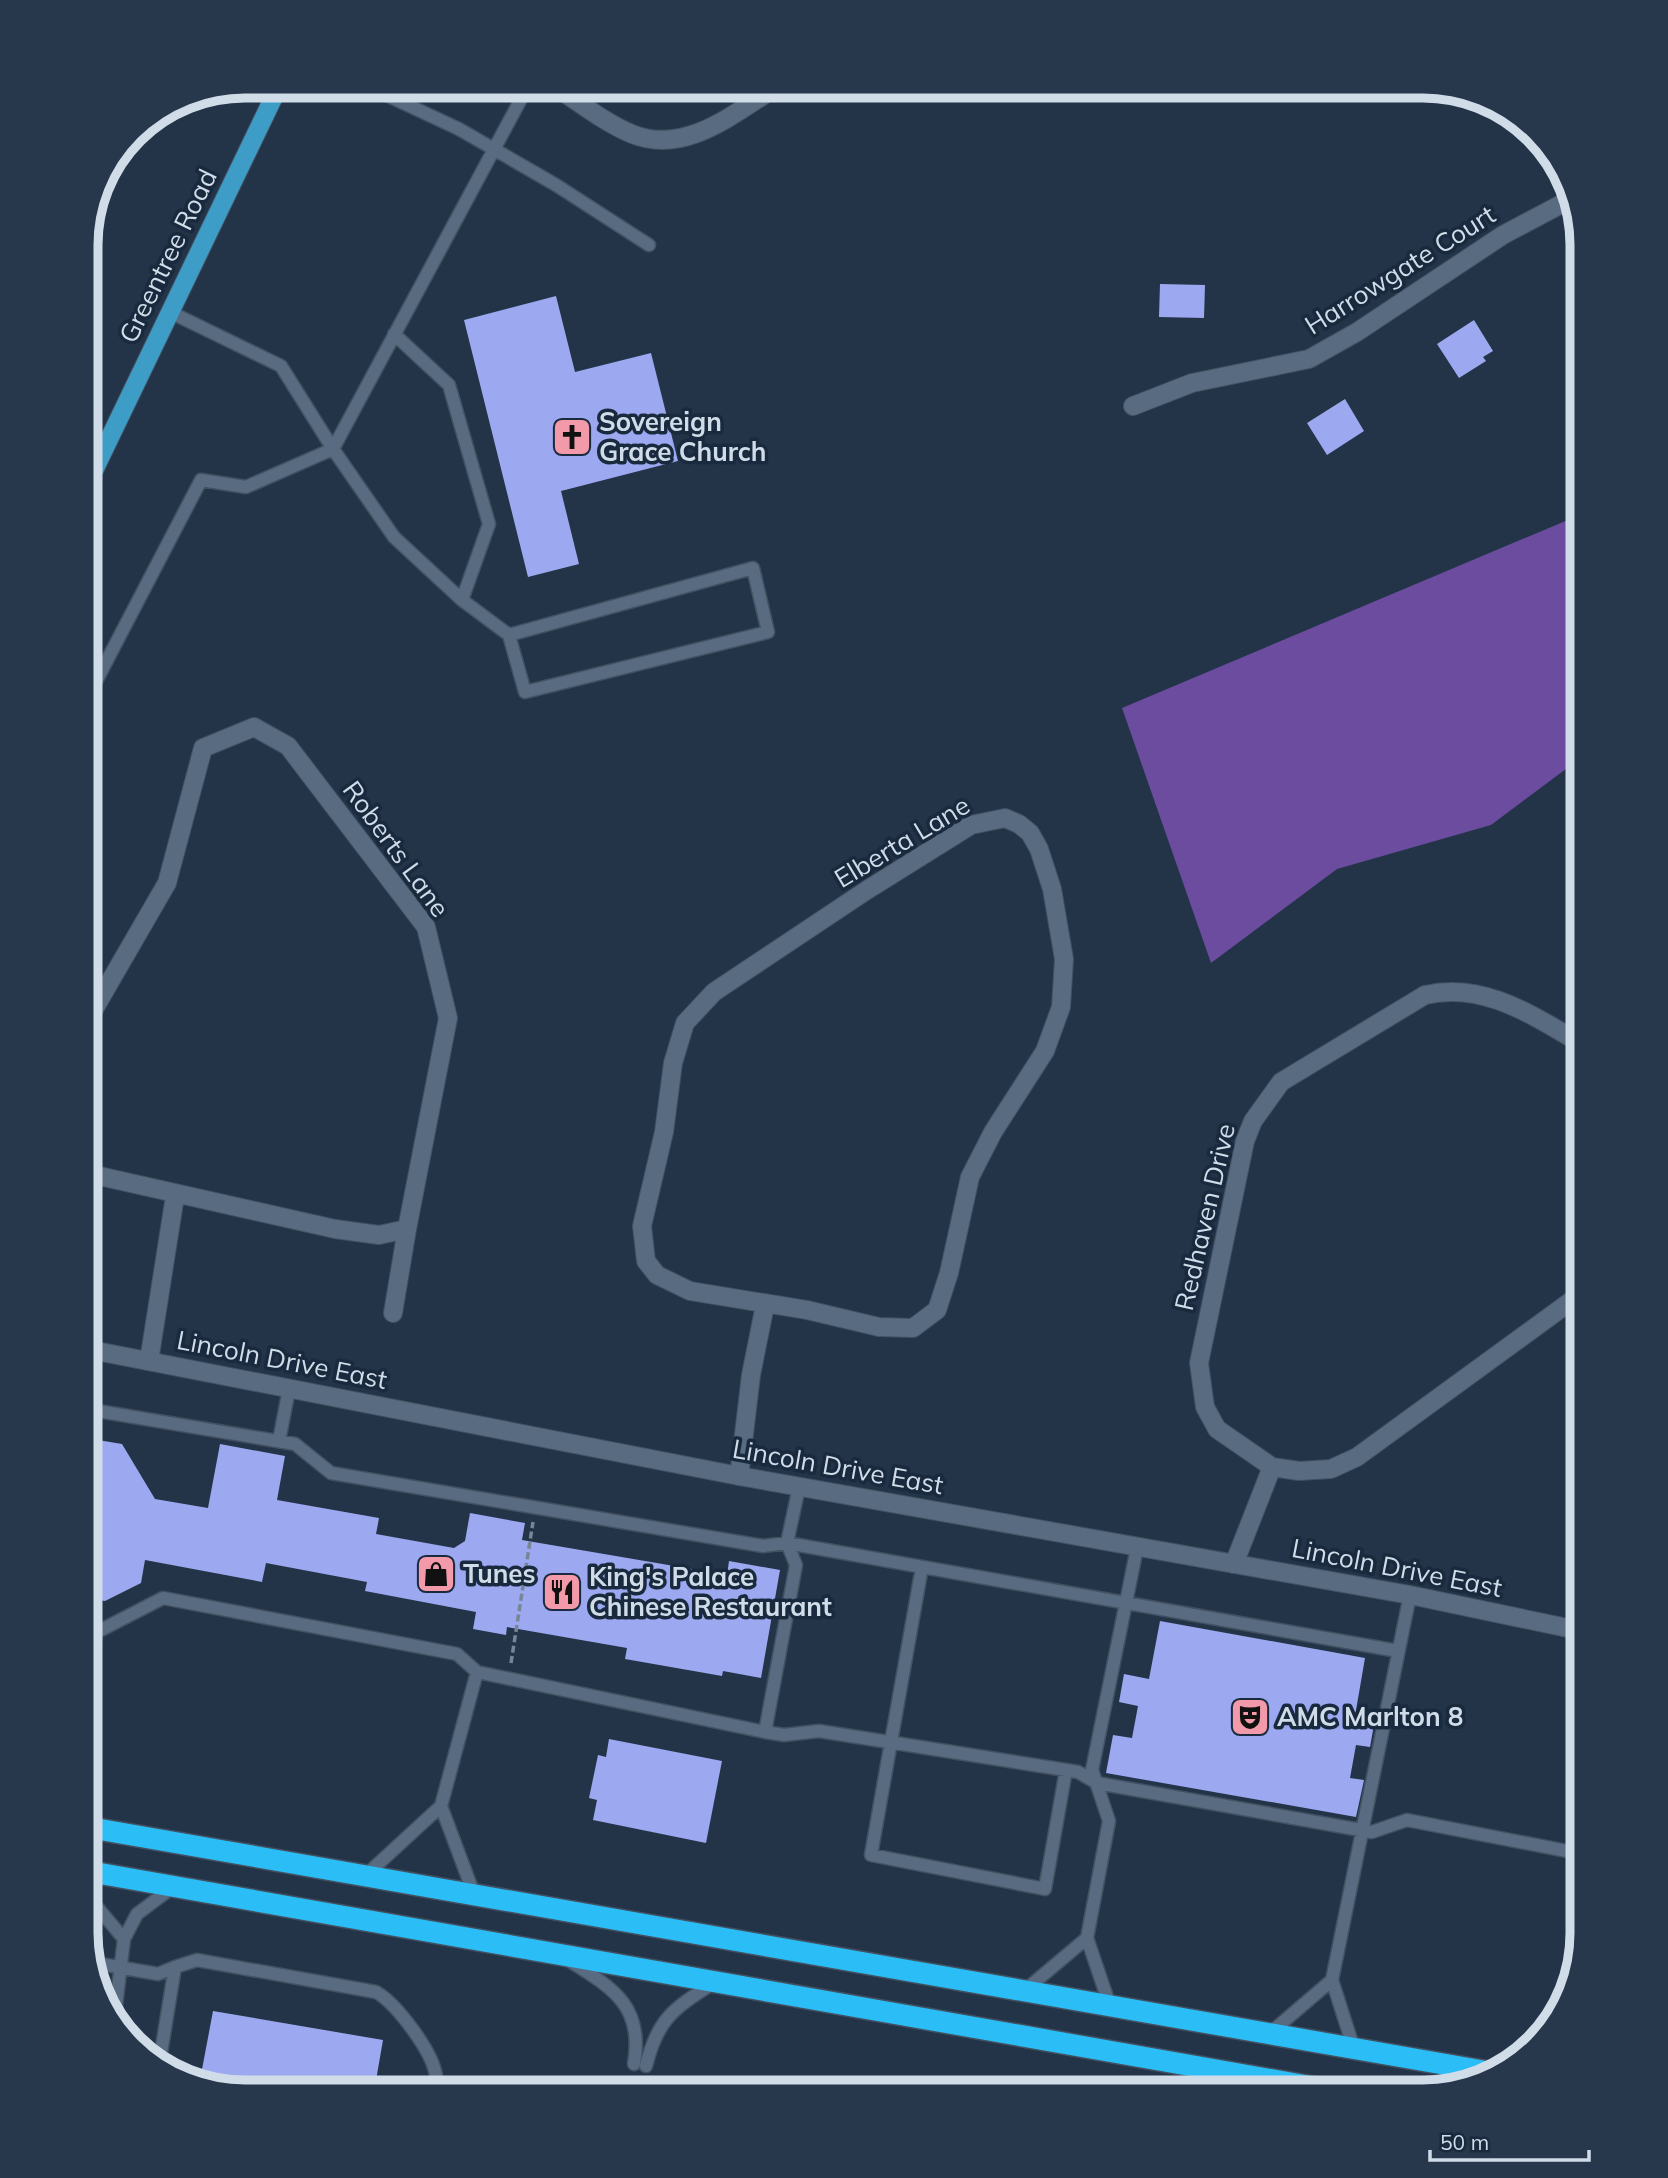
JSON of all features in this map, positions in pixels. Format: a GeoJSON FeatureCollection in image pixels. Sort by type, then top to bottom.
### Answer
{"type":"FeatureCollection","features":[{"type":"Feature","properties":{"kind":"highway"},"geometry":{"type":"LineString","coordinates":[[98,1825],[366,1875],[1476,2070]]}},
{"type":"Feature","properties":{"kind":"highway"},"geometry":{"type":"LineString","coordinates":[[98,1873],[1254,2080]]}},
{"type":"Feature","properties":{"kind":"main road","name":"Greentree Road"},"geometry":{"type":"LineString","coordinates":[[98,462],[273,98]]}},
{"type":"Feature","properties":{"kind":"street"},"geometry":{"type":"LineString","coordinates":[[574,98],[632,134],[662,141],[696,135],[758,98]]}},
{"type":"Feature","properties":{"kind":"street","name":"Harrowgate Court"},"geometry":{"type":"LineString","coordinates":[[1133,407],[1192,383],[1309,359],[1357,332],[1503,235],[1564,204]]}},
{"type":"Feature","properties":{"kind":"street","name":"Roberts Lane"},"geometry":{"type":"LineString","coordinates":[[98,1002],[167,883],[203,748],[254,727],[288,746],[426,927],[448,1018],[407,1230]]}},
{"type":"Feature","properties":{"kind":"street","name":"Elberta Lane"},"geometry":{"type":"LineString","coordinates":[[1005,818],[1019,824],[1039,849],[1057,912],[1063,959],[1061,1007],[1045,1051],[980,1154],[970,1177],[949,1273],[937,1310],[913,1328],[897,1329],[807,1310],[765,1305],[671,1285],[657,1275],[646,1261],[642,1226],[664,1132],[673,1063],[685,1023],[714,992],[732,978],[953,835],[989,820],[1005,818]]}},
{"type":"Feature","properties":{"kind":"street","name":"Redhaven Drive"},"geometry":{"type":"LineString","coordinates":[[1272,1467],[1217,1429],[1205,1407],[1199,1363],[1245,1141],[1253,1121],[1273,1092],[1282,1082],[1401,1010],[1425,996],[1441,992],[1473,992],[1496,998],[1570,1038]]}},
{"type":"Feature","properties":{"kind":"street"},"geometry":{"type":"LineString","coordinates":[[98,1177],[335,1229],[379,1235],[407,1230],[393,1313]]}},
{"type":"Feature","properties":{"kind":"street"},"geometry":{"type":"LineString","coordinates":[[149,1361],[175,1196]]}},
{"type":"Feature","properties":{"kind":"street"},"geometry":{"type":"LineString","coordinates":[[1234,1564],[1272,1467],[1331,1469],[1357,1457],[1570,1302]]}},
{"type":"Feature","properties":{"kind":"street"},"geometry":{"type":"LineString","coordinates":[[739,1476],[751,1375],[765,1305]]}},
{"type":"Feature","properties":{"kind":"street","name":"Lincoln Drive East"},"geometry":{"type":"LineString","coordinates":[[98,1351],[739,1476],[1410,1595],[1570,1628]]}},
{"type":"Feature","properties":{"kind":"lane"},"geometry":{"type":"LineString","coordinates":[[393,98],[459,129],[556,185],[649,245]]}},
{"type":"Feature","properties":{"kind":"lane"},"geometry":{"type":"LineString","coordinates":[[98,678],[201,480],[246,487],[333,449],[521,98]]}},
{"type":"Feature","properties":{"kind":"lane"},"geometry":{"type":"LineString","coordinates":[[170,312],[281,366],[333,449],[394,537],[462,600],[509,635],[526,692],[768,632],[752,568],[509,635]]}},
{"type":"Feature","properties":{"kind":"lane"},"geometry":{"type":"LineString","coordinates":[[394,334],[449,385],[489,524],[462,600]]}},
{"type":"Feature","properties":{"kind":"lane"},"geometry":{"type":"LineString","coordinates":[[279,1441],[289,1389]]}},
{"type":"Feature","properties":{"kind":"lane"},"geometry":{"type":"LineString","coordinates":[[98,1411],[295,1444],[331,1473],[763,1546],[787,1543],[1398,1651]]}},
{"type":"Feature","properties":{"kind":"lane"},"geometry":{"type":"LineString","coordinates":[[765,1732],[796,1566],[787,1543],[799,1487]]}},
{"type":"Feature","properties":{"kind":"lane"},"geometry":{"type":"LineString","coordinates":[[1110,2006],[1087,1938],[1108,1821],[1093,1770],[1137,1548]]}},
{"type":"Feature","properties":{"kind":"lane"},"geometry":{"type":"LineString","coordinates":[[922,1567],[871,1856],[1045,1889],[1066,1770]]}},
{"type":"Feature","properties":{"kind":"lane"},"geometry":{"type":"LineString","coordinates":[[1354,2049],[1332,1980],[1410,1595]]}},
{"type":"Feature","properties":{"kind":"lane"},"geometry":{"type":"LineString","coordinates":[[98,1627],[163,1598],[457,1654],[477,1672],[765,1732],[784,1735],[819,1731],[1066,1770],[1078,1772],[1097,1783],[1372,1832],[1407,1820],[1570,1852]]}},
{"type":"Feature","properties":{"kind":"lane"},"geometry":{"type":"LineString","coordinates":[[366,1875],[441,1806],[477,1672]]}},
{"type":"Feature","properties":{"kind":"lane"},"geometry":{"type":"LineString","coordinates":[[441,1806],[474,1894]]}},
{"type":"Feature","properties":{"kind":"lane"},"geometry":{"type":"LineString","coordinates":[[117,2004],[124,1939],[137,1914],[173,1887]]}},
{"type":"Feature","properties":{"kind":"lane"},"geometry":{"type":"LineString","coordinates":[[98,1908],[124,1939]]}},
{"type":"Feature","properties":{"kind":"lane"},"geometry":{"type":"LineString","coordinates":[[1024,1991],[1087,1938]]}},
{"type":"Feature","properties":{"kind":"lane"},"geometry":{"type":"LineString","coordinates":[[559,1955],[592,1975],[622,2001],[636,2025],[640,2065],[653,2038],[669,2015],[715,1982]]}},
{"type":"Feature","properties":{"kind":"lane"},"geometry":{"type":"LineString","coordinates":[[102,1964],[158,1974],[197,1960],[376,1992],[387,1998],[425,2048],[436,2080]]}},
{"type":"Feature","properties":{"kind":"lane"},"geometry":{"type":"LineString","coordinates":[[161,2053],[175,1967]]}},
{"type":"Feature","properties":{"kind":"lane"},"geometry":{"type":"LineString","coordinates":[[1269,2034],[1332,1980]]}},
{"type":"Feature","properties":{"kind":"path"},"geometry":{"type":"LineString","coordinates":[[508,1678],[536,1508]]}},
{"type":"Feature","properties":{"kind":"shaded area"},"geometry":{"type":"Polygon","coordinates":[[[1570,519],[1570,766],[1491,825],[1337,869],[1211,963],[1122,708],[1570,519]]]}},
{"type":"Feature","properties":{"kind":"building"},"geometry":{"type":"Polygon","coordinates":[[[1160,284],[1205,285],[1204,318],[1159,317],[1160,284]]]}},
{"type":"Feature","properties":{"kind":"building"},"geometry":{"type":"Polygon","coordinates":[[[556,296],[575,372],[651,353],[678,461],[561,491],[579,564],[528,577],[464,320],[556,296]]]}},
{"type":"Feature","properties":{"kind":"building"},"geometry":{"type":"Polygon","coordinates":[[[1474,320],[1493,351],[1483,357],[1486,361],[1459,378],[1437,344],[1474,320]]]}},
{"type":"Feature","properties":{"kind":"building"},"geometry":{"type":"Polygon","coordinates":[[[1345,399],[1364,431],[1327,455],[1307,423],[1345,399]]]}},
{"type":"Feature","properties":{"kind":"building"},"geometry":{"type":"Polygon","coordinates":[[[98,1440],[122,1444],[155,1499],[208,1508],[220,1444],[285,1456],[277,1500],[379,1518],[376,1534],[454,1548],[465,1541],[470,1513],[525,1523],[522,1540],[727,1575],[729,1561],[780,1570],[761,1678],[723,1671],[722,1676],[625,1659],[627,1648],[507,1627],[506,1635],[473,1629],[476,1612],[365,1591],[367,1582],[266,1563],[262,1582],[145,1560],[141,1583],[105,1601],[98,1600],[98,1440]]]}},
{"type":"Feature","properties":{"kind":"building","name":"AMC Marlton 8"},"geometry":{"type":"Polygon","coordinates":[[[1160,1621],[1365,1658],[1355,1716],[1375,1719],[1370,1747],[1356,1745],[1350,1778],[1364,1780],[1356,1817],[1106,1773],[1113,1735],[1132,1738],[1138,1706],[1119,1702],[1124,1674],[1149,1679],[1160,1621]]]}},
{"type":"Feature","properties":{"kind":"building"},"geometry":{"type":"Polygon","coordinates":[[[609,1739],[722,1761],[706,1843],[593,1820],[597,1800],[589,1798],[598,1755],[606,1757],[609,1739]]]}},
{"type":"Feature","properties":{"kind":"building"},"geometry":{"type":"Polygon","coordinates":[[[213,2011],[383,2040],[376,2080],[245,2080],[201,2073],[213,2011]]]}},
{"type":"Feature","properties":{"kind":"place","name":"Sovereign Grace Church"},"geometry":{"type":"Point","coordinates":[572,437]}},
{"type":"Feature","properties":{"kind":"place","name":"Tunes"},"geometry":{"type":"Point","coordinates":[436,1574]}},
{"type":"Feature","properties":{"kind":"place","name":"King's Palace Chinese Restaurant"},"geometry":{"type":"Point","coordinates":[562,1592]}},
{"type":"Feature","properties":{"kind":"place","name":"AMC Marlton 8"},"geometry":{"type":"Point","coordinates":[1250,1717]}}]}
